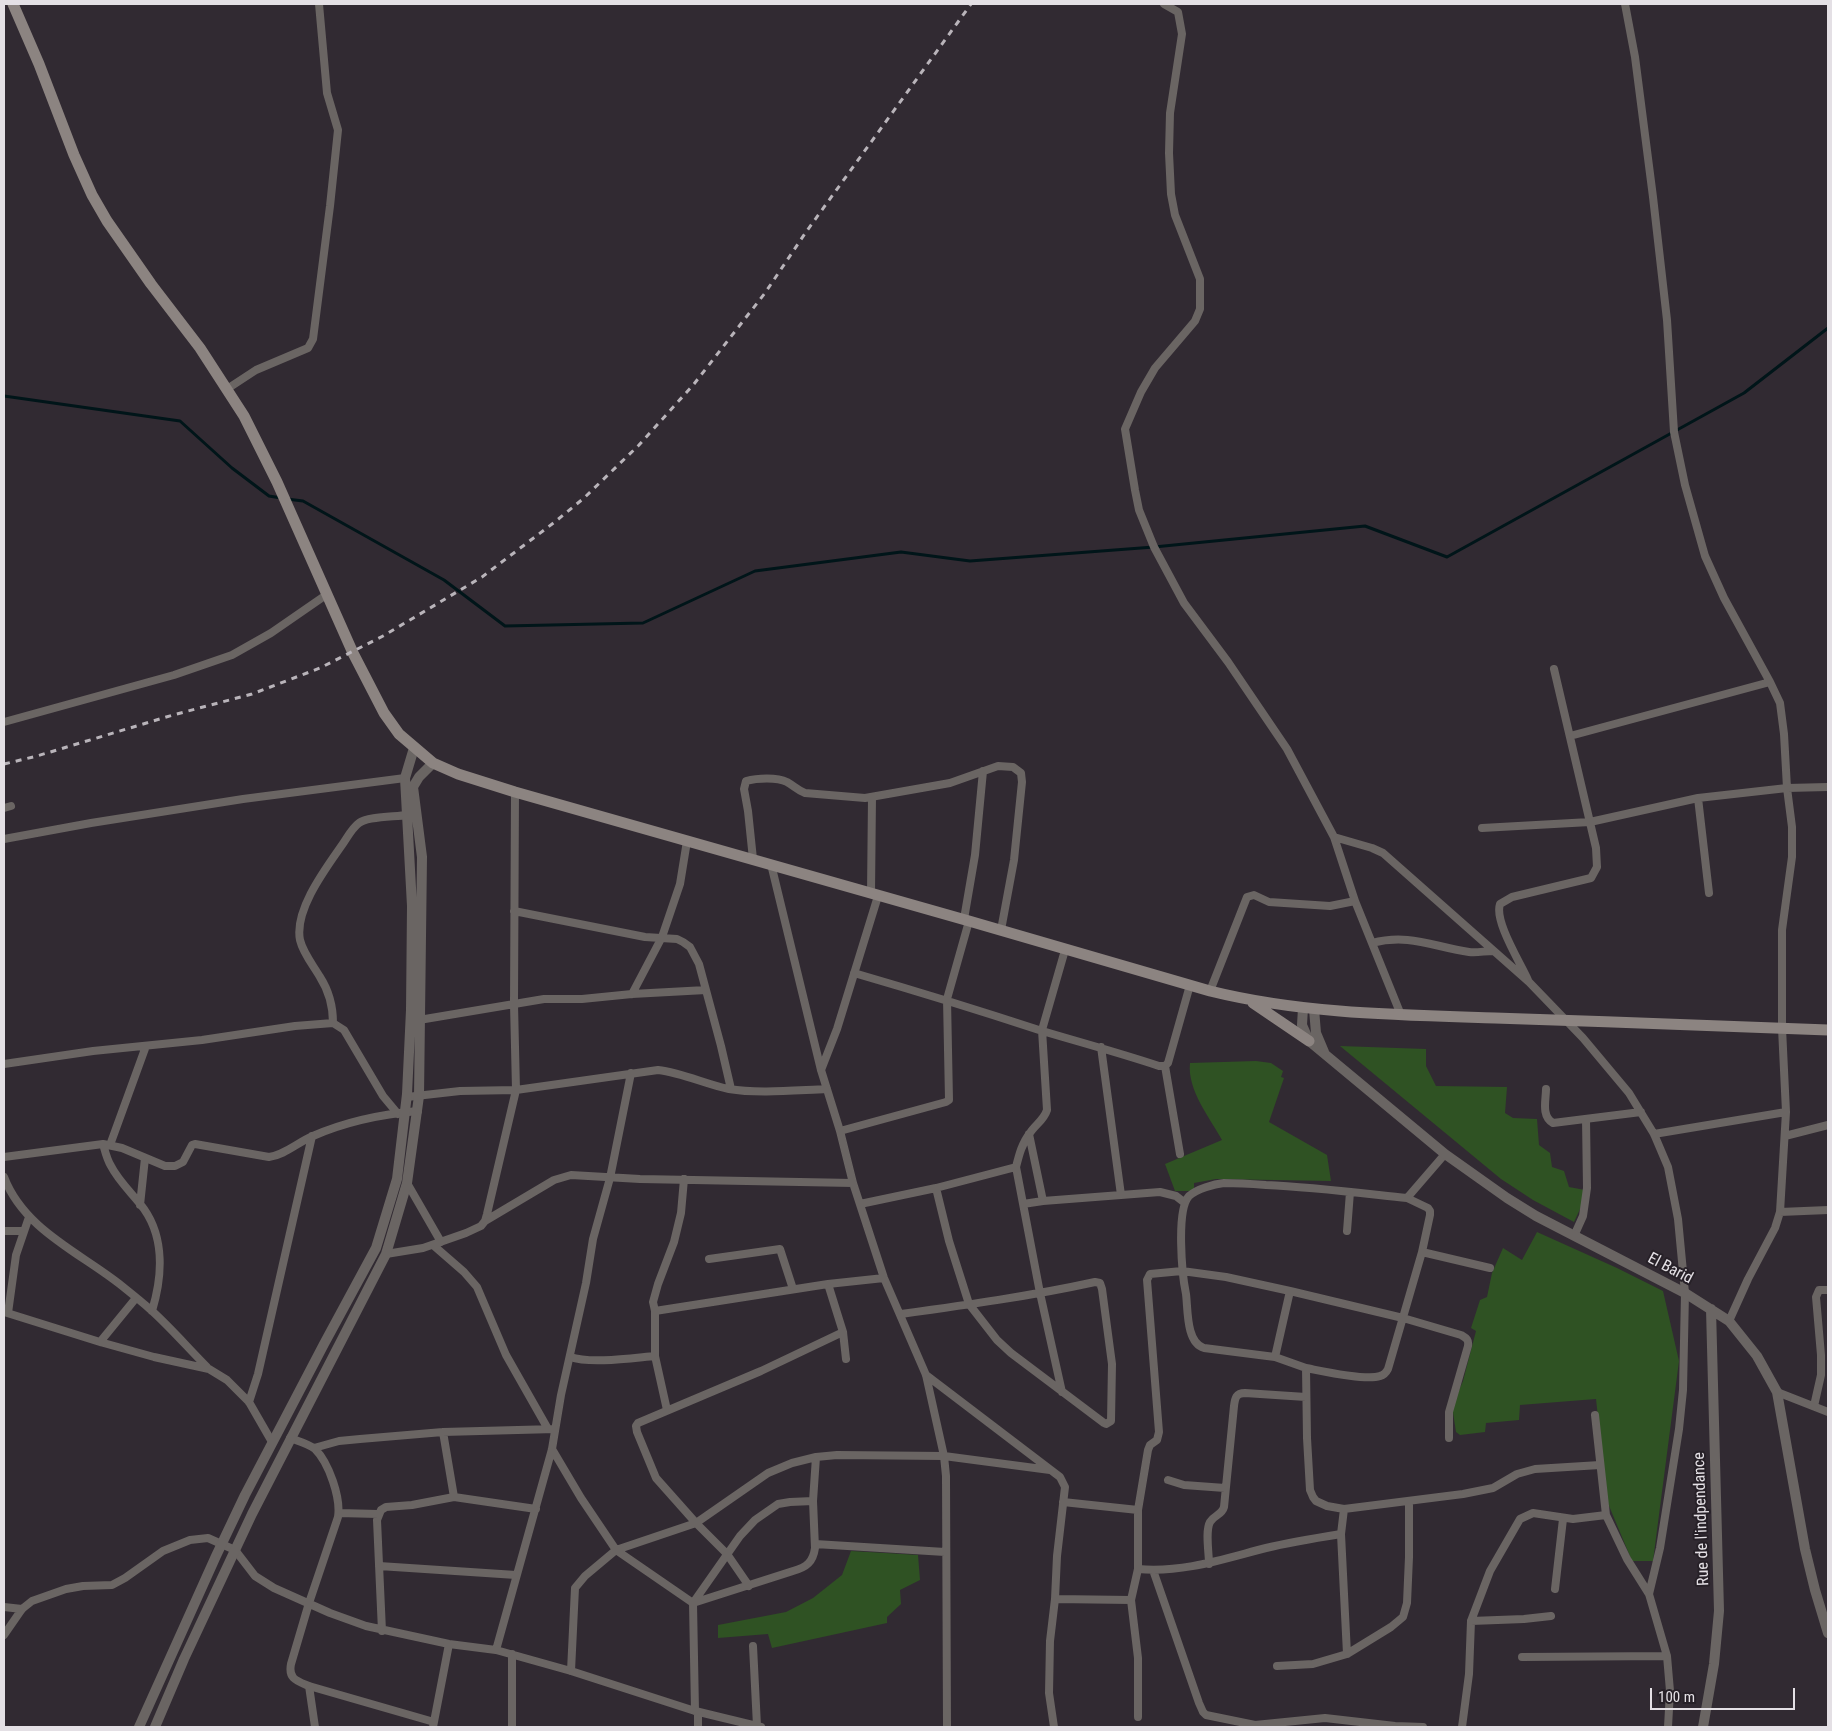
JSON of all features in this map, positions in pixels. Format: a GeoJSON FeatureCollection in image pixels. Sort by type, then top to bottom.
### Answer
{"type":"FeatureCollection","features":[{"type":"Feature","properties":{"kind":"main road"},"geometry":{"type":"LineString","coordinates":[[16,7],[74,155],[92,195],[136,262],[200,348],[257,440],[352,653],[384,713],[399,734],[433,763],[458,774],[515,792],[1249,1001],[1309,1009],[1401,1015],[1828,1030]]}},
{"type":"Feature","properties":{"kind":"main road"},"geometry":{"type":"LineString","coordinates":[[1249,1001],[1309,1041]]}},
{"type":"Feature","properties":{"kind":"street"},"geometry":{"type":"LineString","coordinates":[[227,389],[256,370],[308,348],[313,339],[338,130],[328,93],[319,4]]}},
{"type":"Feature","properties":{"kind":"street"},"geometry":{"type":"LineString","coordinates":[[1164,4],[1178,12]]}},
{"type":"Feature","properties":{"kind":"street"},"geometry":{"type":"LineString","coordinates":[[1181,4],[1178,12],[1182,34],[1170,112],[1171,194],[1175,215],[1200,279],[1200,308],[1195,321],[1155,368],[1141,392],[1125,429],[1139,510],[1154,547],[1184,603],[1228,662],[1287,749],[1334,837],[1355,901],[1401,1015]]}},
{"type":"Feature","properties":{"kind":"street"},"geometry":{"type":"LineString","coordinates":[[1625,4],[1635,57],[1644,124],[1667,320],[1674,432],[1685,486],[1705,556],[1724,598],[1780,703],[1793,841],[1782,930],[1782,1028],[1786,1112],[1780,1212],[1775,1228],[1729,1320]]}},
{"type":"Feature","properties":{"kind":"street"},"geometry":{"type":"LineString","coordinates":[[4,722],[174,675],[225,658],[251,646],[326,595]]}},
{"type":"Feature","properties":{"kind":"street"},"geometry":{"type":"LineString","coordinates":[[1529,982],[1501,923],[1499,906],[1503,901],[1512,898],[1591,878],[1597,867],[1596,848],[1554,669]]}},
{"type":"Feature","properties":{"kind":"street"},"geometry":{"type":"LineString","coordinates":[[1570,736],[1770,682]]}},
{"type":"Feature","properties":{"kind":"street"},"geometry":{"type":"LineString","coordinates":[[139,1727],[222,1544],[272,1442],[376,1248],[396,1179],[402,1113],[407,1097],[412,937],[405,778],[414,748]]}},
{"type":"Feature","properties":{"kind":"street"},"geometry":{"type":"LineString","coordinates":[[155,1727],[235,1550],[290,1438],[386,1254],[407,1183],[419,1096],[422,857],[413,790],[417,780],[433,763]]}},
{"type":"Feature","properties":{"kind":"street"},"geometry":{"type":"LineString","coordinates":[[753,859],[744,789],[746,781],[779,780],[788,783],[797,790],[805,792],[846,797],[872,797],[950,783],[998,766],[1013,767],[1019,771],[1021,776],[1014,860],[1001,930]]}},
{"type":"Feature","properties":{"kind":"street"},"geometry":{"type":"LineString","coordinates":[[840,1130],[949,1100],[947,999],[967,920],[983,771]]}},
{"type":"Feature","properties":{"kind":"street"},"geometry":{"type":"LineString","coordinates":[[4,839],[242,799],[405,778]]}},
{"type":"Feature","properties":{"kind":"street"},"geometry":{"type":"LineString","coordinates":[[1482,828],[1590,822],[1698,798],[1788,788],[1828,787]]}},
{"type":"Feature","properties":{"kind":"street"},"geometry":{"type":"LineString","coordinates":[[485,1221],[516,1090],[514,1004],[515,792]]}},
{"type":"Feature","properties":{"kind":"street"},"geometry":{"type":"LineString","coordinates":[[821,1070],[837,1029],[875,894],[872,797]]}},
{"type":"Feature","properties":{"kind":"street"},"geometry":{"type":"LineString","coordinates":[[1698,798],[1709,893]]}},
{"type":"Feature","properties":{"kind":"street"},"geometry":{"type":"LineString","coordinates":[[334,1023],[332,1006],[327,990],[304,951],[300,938],[300,926],[306,905],[324,872],[358,824],[368,820],[407,815]]}},
{"type":"Feature","properties":{"kind":"street"},"geometry":{"type":"LineString","coordinates":[[1334,837],[1372,848],[1382,853],[1529,982],[1567,1020],[1629,1093],[1654,1134],[1668,1167],[1676,1202],[1685,1294],[1682,1411],[1660,1548],[1649,1594]]}},
{"type":"Feature","properties":{"kind":"street"},"geometry":{"type":"LineString","coordinates":[[632,994],[662,937],[680,884],[687,841]]}},
{"type":"Feature","properties":{"kind":"street"},"geometry":{"type":"LineString","coordinates":[[771,864],[821,1070],[840,1130],[853,1184],[884,1278],[926,1375],[944,1456],[947,1727]]}},
{"type":"Feature","properties":{"kind":"street"},"geometry":{"type":"LineString","coordinates":[[1210,991],[1247,897],[1254,895],[1270,902],[1330,906],[1355,901]]}},
{"type":"Feature","properties":{"kind":"street"},"geometry":{"type":"LineString","coordinates":[[514,911],[645,937],[677,939],[690,947],[699,964],[731,1089]]}},
{"type":"Feature","properties":{"kind":"street"},"geometry":{"type":"LineString","coordinates":[[1372,943],[1388,939],[1418,940],[1471,952],[1493,951]]}},
{"type":"Feature","properties":{"kind":"street"},"geometry":{"type":"LineString","coordinates":[[1062,1392],[1040,1293],[1016,1167],[1020,1152],[1029,1134],[1043,1118],[1047,1110],[1042,1030],[1065,950]]}},
{"type":"Feature","properties":{"kind":"street"},"geometry":{"type":"LineString","coordinates":[[854,973],[947,999],[1042,1030],[1165,1066]]}},
{"type":"Feature","properties":{"kind":"street"},"geometry":{"type":"LineString","coordinates":[[1180,1154],[1165,1066],[1168,1063],[1190,985]]}},
{"type":"Feature","properties":{"kind":"street"},"geometry":{"type":"LineString","coordinates":[[419,1020],[544,999],[582,999],[706,990]]}},
{"type":"Feature","properties":{"kind":"street"},"geometry":{"type":"LineString","coordinates":[[1309,1009],[1302,1025],[1309,1041]]}},
{"type":"Feature","properties":{"kind":"street"},"geometry":{"type":"LineString","coordinates":[[1309,1009],[1325,1055]]}},
{"type":"Feature","properties":{"kind":"street"},"geometry":{"type":"LineString","coordinates":[[4,1064],[202,1040],[295,1026],[334,1023],[344,1030],[383,1096],[402,1113]]}},
{"type":"Feature","properties":{"kind":"street","name":"El Barid"},"geometry":{"type":"LineString","coordinates":[[1309,1041],[1445,1154],[1507,1198],[1574,1236],[1685,1294],[1729,1320],[1757,1356],[1777,1392],[1805,1549],[1814,1590],[1828,1633]]}},
{"type":"Feature","properties":{"kind":"street"},"geometry":{"type":"LineString","coordinates":[[146,1046],[106,1145],[110,1165],[145,1211],[160,1250],[160,1272],[152,1311]]}},
{"type":"Feature","properties":{"kind":"street"},"geometry":{"type":"LineString","coordinates":[[1101,1046],[1121,1195]]}},
{"type":"Feature","properties":{"kind":"street"},"geometry":{"type":"LineString","coordinates":[[407,1097],[460,1091],[516,1090],[658,1070],[731,1089],[784,1091],[827,1089]]}},
{"type":"Feature","properties":{"kind":"street"},"geometry":{"type":"LineString","coordinates":[[496,1650],[552,1449],[552,1429],[570,1357],[593,1239],[610,1178],[631,1073]]}},
{"type":"Feature","properties":{"kind":"street"},"geometry":{"type":"LineString","coordinates":[[1546,1089],[1545,1113],[1546,1118],[1550,1122],[1558,1123],[1641,1112]]}},
{"type":"Feature","properties":{"kind":"street"},"geometry":{"type":"LineString","coordinates":[[4,1157],[106,1145],[165,1166],[178,1166],[184,1161],[192,1145],[195,1144],[269,1157],[278,1156],[312,1136],[353,1123],[418,1111]]}},
{"type":"Feature","properties":{"kind":"street"},"geometry":{"type":"LineString","coordinates":[[1654,1134],[1786,1112]]}},
{"type":"Feature","properties":{"kind":"street"},"geometry":{"type":"LineString","coordinates":[[1574,1236],[1583,1216],[1587,1188],[1586,1119]]}},
{"type":"Feature","properties":{"kind":"street"},"geometry":{"type":"LineString","coordinates":[[1785,1136],[1828,1125]]}},
{"type":"Feature","properties":{"kind":"street"},"geometry":{"type":"LineString","coordinates":[[1029,1134],[1043,1200]]}},
{"type":"Feature","properties":{"kind":"street"},"geometry":{"type":"LineString","coordinates":[[249,1402],[258,1374],[312,1136]]}},
{"type":"Feature","properties":{"kind":"street"},"geometry":{"type":"LineString","coordinates":[[1407,1198],[1445,1154]]}},
{"type":"Feature","properties":{"kind":"street"},"geometry":{"type":"LineString","coordinates":[[140,1205],[145,1158]]}},
{"type":"Feature","properties":{"kind":"street"},"geometry":{"type":"LineString","coordinates":[[860,1204],[936,1188],[1016,1167]]}},
{"type":"Feature","properties":{"kind":"street"},"geometry":{"type":"LineString","coordinates":[[386,1254],[423,1248],[478,1228],[485,1221],[563,1176],[578,1174],[610,1178],[853,1184]]}},
{"type":"Feature","properties":{"kind":"street"},"geometry":{"type":"LineString","coordinates":[[4,1177],[13,1197],[29,1217],[152,1311],[209,1369],[227,1380],[249,1402],[272,1442]]}},
{"type":"Feature","properties":{"kind":"street"},"geometry":{"type":"LineString","coordinates":[[667,1410],[656,1356],[653,1302],[654,1294],[674,1242],[680,1220],[684,1180]]}},
{"type":"Feature","properties":{"kind":"street"},"geometry":{"type":"LineString","coordinates":[[407,1183],[437,1243],[476,1287],[506,1355],[552,1429]]}},
{"type":"Feature","properties":{"kind":"street"},"geometry":{"type":"LineString","coordinates":[[1223,1183],[1316,1187],[1407,1198],[1428,1208],[1430,1211],[1422,1252],[1385,1374],[1370,1378],[1306,1368],[1275,1357],[1210,1348],[1198,1344],[1194,1340],[1189,1327],[1182,1271],[1181,1234],[1185,1203],[1193,1194],[1223,1183]]}},
{"type":"Feature","properties":{"kind":"street"},"geometry":{"type":"LineString","coordinates":[[901,1314],[969,1304],[1040,1293],[1095,1282],[1100,1284],[1112,1364],[1111,1421],[1106,1424],[1104,1423],[1011,1353],[997,1340],[969,1304],[949,1241],[936,1188]]}},
{"type":"Feature","properties":{"kind":"street"},"geometry":{"type":"LineString","coordinates":[[1347,1231],[1350,1192]]}},
{"type":"Feature","properties":{"kind":"street"},"geometry":{"type":"LineString","coordinates":[[1023,1204],[1043,1200],[1164,1193],[1176,1196],[1185,1203]]}},
{"type":"Feature","properties":{"kind":"street"},"geometry":{"type":"LineString","coordinates":[[1780,1212],[1828,1210]]}},
{"type":"Feature","properties":{"kind":"street"},"geometry":{"type":"LineString","coordinates":[[29,1217],[16,1255],[6,1313],[154,1357],[209,1369]]}},
{"type":"Feature","properties":{"kind":"street"},"geometry":{"type":"LineString","coordinates":[[4,1231],[23,1231]]}},
{"type":"Feature","properties":{"kind":"street"},"geometry":{"type":"LineString","coordinates":[[709,1259],[780,1249],[793,1289]]}},
{"type":"Feature","properties":{"kind":"street"},"geometry":{"type":"LineString","coordinates":[[1422,1252],[1490,1268]]}},
{"type":"Feature","properties":{"kind":"street"},"geometry":{"type":"LineString","coordinates":[[1138,1717],[1138,1658],[1131,1600],[1138,1568],[1138,1510],[1148,1450],[1150,1445],[1158,1440],[1159,1432],[1147,1280],[1150,1274],[1182,1271],[1226,1277],[1403,1318],[1461,1335],[1468,1340],[1468,1346],[1449,1412],[1449,1438]]}},
{"type":"Feature","properties":{"kind":"street"},"geometry":{"type":"LineString","coordinates":[[655,1311],[793,1289],[884,1278]]}},
{"type":"Feature","properties":{"kind":"street"},"geometry":{"type":"LineString","coordinates":[[828,1284],[843,1332],[846,1359]]}},
{"type":"Feature","properties":{"kind":"street"},"geometry":{"type":"LineString","coordinates":[[1814,1406],[1821,1375],[1816,1297],[1819,1290],[1828,1290]]}},
{"type":"Feature","properties":{"kind":"street"},"geometry":{"type":"LineString","coordinates":[[1275,1357],[1290,1291]]}},
{"type":"Feature","properties":{"kind":"street"},"geometry":{"type":"LineString","coordinates":[[100,1342],[136,1298]]}},
{"type":"Feature","properties":{"kind":"street","name":"Rue de l'indpendance"},"geometry":{"type":"LineString","coordinates":[[1703,1727],[1714,1664],[1719,1611],[1711,1310]]}},
{"type":"Feature","properties":{"kind":"street"},"geometry":{"type":"LineString","coordinates":[[749,1586],[727,1554],[656,1478],[636,1426],[638,1423],[667,1410],[761,1372],[843,1332]]}},
{"type":"Feature","properties":{"kind":"street"},"geometry":{"type":"LineString","coordinates":[[570,1357],[598,1360],[656,1356]]}},
{"type":"Feature","properties":{"kind":"street"},"geometry":{"type":"LineString","coordinates":[[1306,1368],[1310,1490],[1316,1502],[1326,1506],[1344,1509],[1464,1494],[1493,1488],[1517,1474],[1536,1469],[1600,1465]]}},
{"type":"Feature","properties":{"kind":"street"},"geometry":{"type":"LineString","coordinates":[[926,1375],[1064,1482],[1050,1641],[1050,1693],[1054,1727]]}},
{"type":"Feature","properties":{"kind":"street"},"geometry":{"type":"LineString","coordinates":[[1777,1392],[1828,1412]]}},
{"type":"Feature","properties":{"kind":"street"},"geometry":{"type":"LineString","coordinates":[[1209,1564],[1208,1528],[1211,1520],[1223,1511],[1234,1406],[1238,1395],[1245,1393],[1306,1397]]}},
{"type":"Feature","properties":{"kind":"street"},"geometry":{"type":"LineString","coordinates":[[1595,1415],[1606,1515],[1627,1560],[1649,1594],[1667,1656],[1670,1691],[1668,1727]]}},
{"type":"Feature","properties":{"kind":"street"},"geometry":{"type":"LineString","coordinates":[[314,1448],[339,1441],[443,1432],[552,1429]]}},
{"type":"Feature","properties":{"kind":"street"},"geometry":{"type":"LineString","coordinates":[[443,1432],[454,1497]]}},
{"type":"Feature","properties":{"kind":"street"},"geometry":{"type":"LineString","coordinates":[[290,1438],[314,1448],[327,1468],[334,1486],[339,1513],[309,1603],[290,1673],[295,1680],[433,1725],[449,1644]]}},
{"type":"Feature","properties":{"kind":"street"},"geometry":{"type":"LineString","coordinates":[[552,1449],[581,1498],[616,1550],[693,1602],[749,1586],[807,1566],[814,1555],[815,1544],[813,1501],[816,1457]]}},
{"type":"Feature","properties":{"kind":"street"},"geometry":{"type":"LineString","coordinates":[[571,1671],[575,1588],[585,1576],[616,1550],[696,1523],[768,1473],[792,1463],[816,1457],[879,1455],[944,1456],[1050,1470]]}},
{"type":"Feature","properties":{"kind":"street"},"geometry":{"type":"LineString","coordinates":[[1168,1480],[1184,1485],[1225,1488]]}},
{"type":"Feature","properties":{"kind":"street"},"geometry":{"type":"LineString","coordinates":[[382,1631],[377,1520],[378,1514],[386,1507],[412,1505],[454,1497],[536,1510]]}},
{"type":"Feature","properties":{"kind":"street"},"geometry":{"type":"LineString","coordinates":[[1277,1666],[1313,1664],[1347,1654],[1391,1627],[1405,1612],[1409,1557],[1409,1500]]}},
{"type":"Feature","properties":{"kind":"street"},"geometry":{"type":"LineString","coordinates":[[698,1727],[693,1602],[747,1528],[770,1509],[784,1503],[813,1501]]}},
{"type":"Feature","properties":{"kind":"street"},"geometry":{"type":"LineString","coordinates":[[1063,1502],[1138,1510]]}},
{"type":"Feature","properties":{"kind":"street"},"geometry":{"type":"LineString","coordinates":[[1344,1509],[1342,1534],[1347,1654]]}},
{"type":"Feature","properties":{"kind":"street"},"geometry":{"type":"LineString","coordinates":[[339,1513],[378,1514]]}},
{"type":"Feature","properties":{"kind":"street"},"geometry":{"type":"LineString","coordinates":[[1462,1727],[1469,1674],[1471,1622],[1490,1572],[1520,1519],[1533,1514],[1582,1519],[1606,1515]]}},
{"type":"Feature","properties":{"kind":"street"},"geometry":{"type":"LineString","coordinates":[[1555,1589],[1563,1518]]}},
{"type":"Feature","properties":{"kind":"street"},"geometry":{"type":"LineString","coordinates":[[1138,1568],[1153,1570],[1185,1568],[1209,1564],[1267,1548],[1342,1534]]}},
{"type":"Feature","properties":{"kind":"street"},"geometry":{"type":"LineString","coordinates":[[4,1635],[22,1609],[36,1599],[66,1589],[83,1586],[112,1585],[163,1551],[182,1542],[208,1538],[235,1550],[255,1576],[274,1588],[330,1613],[382,1631],[512,1654],[571,1671],[696,1712],[759,1727],[753,1646]]}},
{"type":"Feature","properties":{"kind":"street"},"geometry":{"type":"LineString","coordinates":[[815,1544],[945,1552]]}},
{"type":"Feature","properties":{"kind":"street"},"geometry":{"type":"LineString","coordinates":[[379,1566],[516,1576]]}},
{"type":"Feature","properties":{"kind":"street"},"geometry":{"type":"LineString","coordinates":[[1153,1570],[1203,1712],[1214,1717],[1255,1726],[1326,1718],[1369,1724],[1423,1727]]}},
{"type":"Feature","properties":{"kind":"street"},"geometry":{"type":"LineString","coordinates":[[1055,1600],[1131,1600]]}},
{"type":"Feature","properties":{"kind":"street"},"geometry":{"type":"LineString","coordinates":[[4,1607],[22,1609]]}},
{"type":"Feature","properties":{"kind":"street"},"geometry":{"type":"LineString","coordinates":[[1471,1622],[1551,1616]]}},
{"type":"Feature","properties":{"kind":"street"},"geometry":{"type":"LineString","coordinates":[[512,1654],[512,1727]]}},
{"type":"Feature","properties":{"kind":"street"},"geometry":{"type":"LineString","coordinates":[[1522,1657],[1667,1656]]}},
{"type":"Feature","properties":{"kind":"street"},"geometry":{"type":"LineString","coordinates":[[309,1686],[316,1727]]}},
{"type":"Feature","properties":{"kind":"green space"},"geometry":{"type":"Polygon","coordinates":[[[1340,1046],[1426,1049],[1426,1066],[1436,1086],[1507,1087],[1505,1113],[1513,1118],[1537,1119],[1539,1145],[1550,1153],[1552,1167],[1564,1171],[1569,1187],[1585,1190],[1581,1207],[1574,1222],[1533,1200],[1501,1179],[1340,1046]]]}},
{"type":"Feature","properties":{"kind":"green space"},"geometry":{"type":"Polygon","coordinates":[[[1256,1061],[1271,1063],[1283,1071],[1281,1077],[1284,1078],[1269,1122],[1327,1155],[1331,1181],[1216,1179],[1194,1183],[1194,1191],[1175,1191],[1165,1164],[1222,1140],[1196,1093],[1190,1073],[1190,1063],[1256,1061]]]}},
{"type":"Feature","properties":{"kind":"green space"},"geometry":{"type":"Polygon","coordinates":[[[1537,1232],[1663,1291],[1679,1361],[1653,1561],[1632,1561],[1607,1501],[1596,1399],[1520,1405],[1519,1420],[1486,1423],[1485,1432],[1460,1435],[1456,1432],[1452,1406],[1463,1381],[1476,1331],[1471,1328],[1480,1300],[1487,1297],[1492,1273],[1503,1248],[1522,1260],[1537,1232]]]}},
{"type":"Feature","properties":{"kind":"green space"},"geometry":{"type":"Polygon","coordinates":[[[851,1551],[918,1555],[920,1580],[900,1590],[901,1604],[887,1617],[887,1623],[772,1648],[768,1634],[718,1638],[718,1625],[786,1612],[813,1598],[842,1575],[851,1551]]]}},
{"type":"Feature","properties":{"kind":"waterway"},"geometry":{"type":"LineString","coordinates":[[287,499],[303,501],[444,580],[505,626],[643,623],[755,571],[901,552],[970,561],[1154,547],[1365,526],[1447,557],[1744,393],[1828,328]]}},
{"type":"Feature","properties":{"kind":"waterway"},"geometry":{"type":"LineString","coordinates":[[4,396],[180,421],[232,468],[269,496],[281,498]]}},
{"type":"Feature","properties":{"kind":"railway"},"geometry":{"type":"LineString","coordinates":[[4,764],[252,694],[320,668],[383,636],[482,577],[556,521],[584,498],[639,445],[694,384],[765,293],[806,232],[971,4]]}}]}
